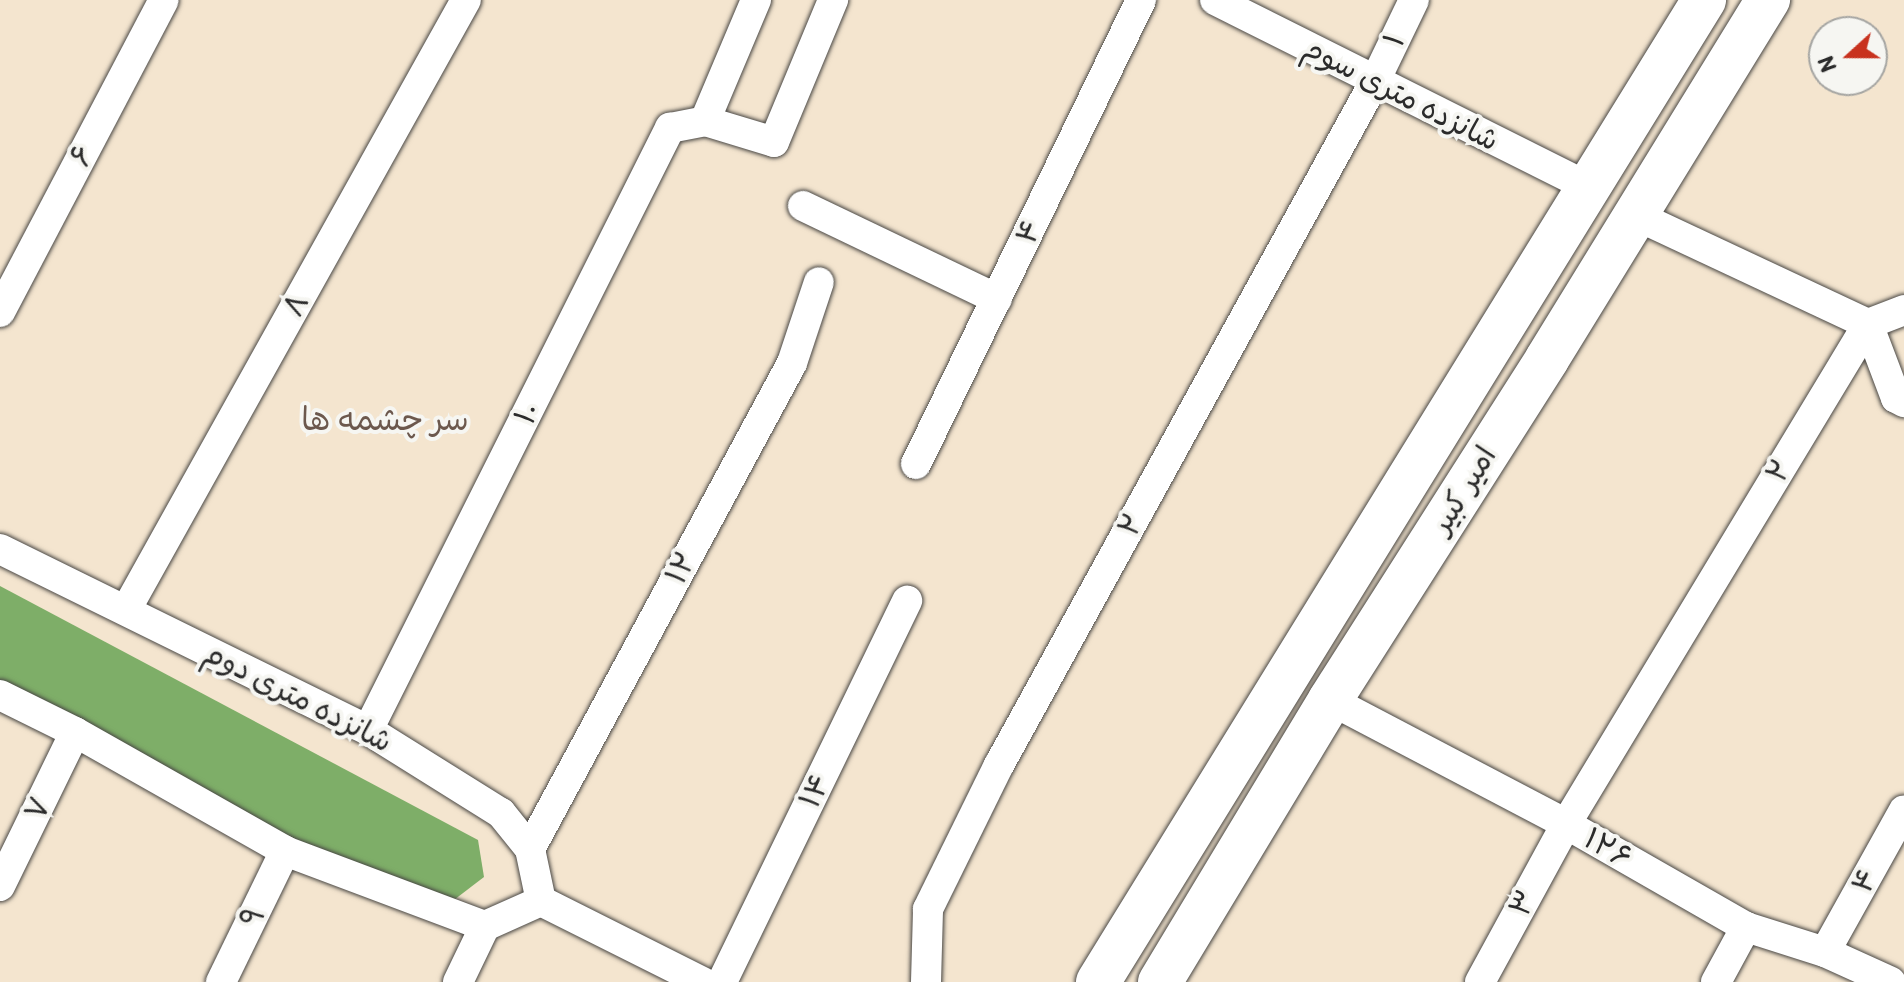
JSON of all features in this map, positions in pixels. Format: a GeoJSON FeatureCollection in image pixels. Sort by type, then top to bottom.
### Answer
{"type":"FeatureCollection","features":[{"type":"Feature","properties":{"kind":"main road","name":"امیر کبیر"},"geometry":{"type":"LineString","coordinates":[[1098,982],[1704,0]]}},
{"type":"Feature","properties":{"kind":"main road","name":"امیر کبیر"},"geometry":{"type":"LineString","coordinates":[[1160,982],[1330,700],[1547,359],[1768,0]]}},
{"type":"Feature","properties":{"kind":"main road"},"geometry":{"type":"LineString","coordinates":[[1499,332],[1547,359]]}},
{"type":"Feature","properties":{"kind":"street","name":"۶"},"geometry":{"type":"LineString","coordinates":[[0,312],[164,0]]}},
{"type":"Feature","properties":{"kind":"street","name":"۸"},"geometry":{"type":"LineString","coordinates":[[126,610],[466,0]]}},
{"type":"Feature","properties":{"kind":"street"},"geometry":{"type":"LineString","coordinates":[[756,0],[705,121],[774,142],[833,0]]}},
{"type":"Feature","properties":{"kind":"street","name":"۴"},"geometry":{"type":"LineString","coordinates":[[916,464],[1141,0]]}},
{"type":"Feature","properties":{"kind":"street","name":"شانزده متری سوم"},"geometry":{"type":"LineString","coordinates":[[1215,0],[1588,187]]}},
{"type":"Feature","properties":{"kind":"street","name":"۱"},"geometry":{"type":"LineString","coordinates":[[1375,81],[1414,0]]}},
{"type":"Feature","properties":{"kind":"street","name":"۲"},"geometry":{"type":"LineString","coordinates":[[926,982],[928,909],[999,765],[1375,81]]}},
{"type":"Feature","properties":{"kind":"street","name":"۱۰"},"geometry":{"type":"LineString","coordinates":[[368,730],[670,128],[705,121]]}},
{"type":"Feature","properties":{"kind":"street"},"geometry":{"type":"LineString","coordinates":[[803,206],[997,299]]}},
{"type":"Feature","properties":{"kind":"street"},"geometry":{"type":"LineString","coordinates":[[1635,215],[1868,324],[1896,398],[1904,402]]}},
{"type":"Feature","properties":{"kind":"street","name":"۱۲"},"geometry":{"type":"LineString","coordinates":[[530,849],[792,363],[819,282]]}},
{"type":"Feature","properties":{"kind":"street"},"geometry":{"type":"LineString","coordinates":[[1868,324],[1904,310]]}},
{"type":"Feature","properties":{"kind":"street","name":"۲"},"geometry":{"type":"LineString","coordinates":[[1566,824],[1868,324]]}},
{"type":"Feature","properties":{"kind":"street","name":"شانزده متری دوم"},"geometry":{"type":"LineString","coordinates":[[0,549],[368,730],[501,813],[530,849],[541,901]]}},
{"type":"Feature","properties":{"kind":"street","name":"۱۴"},"geometry":{"type":"LineString","coordinates":[[722,982],[907,601]]}},
{"type":"Feature","properties":{"kind":"street"},"geometry":{"type":"LineString","coordinates":[[0,695],[75,732],[285,851],[485,926]]}},
{"type":"Feature","properties":{"kind":"street","name":"۱۲۶"},"geometry":{"type":"LineString","coordinates":[[1330,700],[1566,824],[1746,927],[1825,952],[1891,982]]}},
{"type":"Feature","properties":{"kind":"street","name":"۷"},"geometry":{"type":"LineString","coordinates":[[0,886],[75,732]]}},
{"type":"Feature","properties":{"kind":"street","name":"۴"},"geometry":{"type":"LineString","coordinates":[[1825,952],[1904,810]]}},
{"type":"Feature","properties":{"kind":"street","name":"۳"},"geometry":{"type":"LineString","coordinates":[[1480,982],[1566,824]]}},
{"type":"Feature","properties":{"kind":"street","name":"۹"},"geometry":{"type":"LineString","coordinates":[[221,982],[285,851]]}},
{"type":"Feature","properties":{"kind":"street"},"geometry":{"type":"LineString","coordinates":[[458,982],[485,926],[541,901],[703,982]]}},
{"type":"Feature","properties":{"kind":"street"},"geometry":{"type":"LineString","coordinates":[[1716,982],[1746,927]]}},
{"type":"Feature","properties":{"kind":"green space"},"geometry":{"type":"Polygon","coordinates":[[[0,586],[478,840],[484,877],[429,919],[0,699],[0,586]]]}},
{"type":"Feature","properties":{"kind":"district","name":"سر چشمه ها"},"geometry":{"type":"Point","coordinates":[385,419]}}]}
